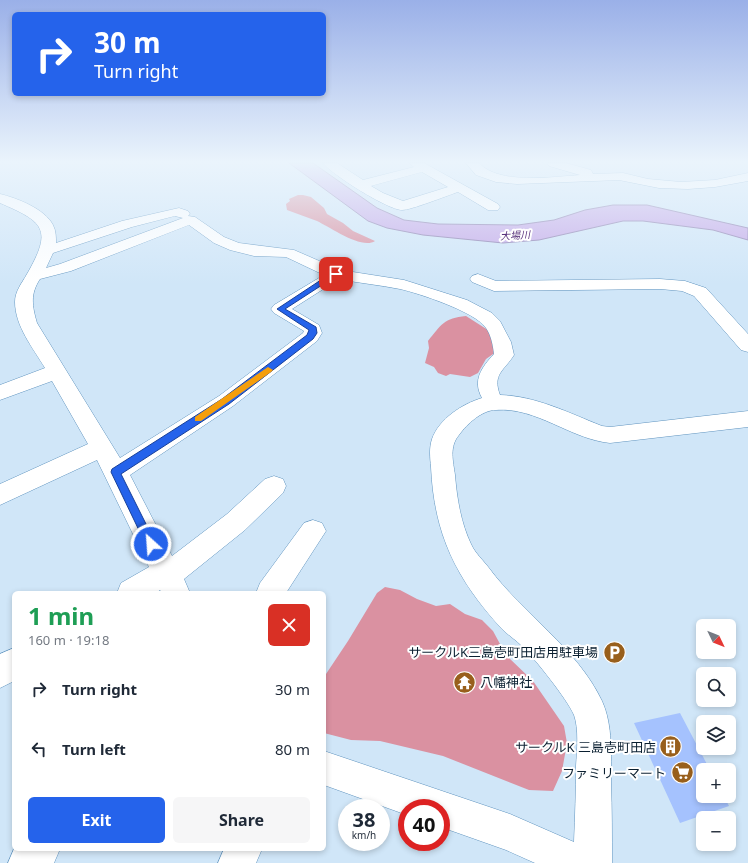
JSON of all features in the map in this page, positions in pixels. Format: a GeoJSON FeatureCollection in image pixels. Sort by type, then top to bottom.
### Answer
{"type":"FeatureCollection","features":[{"type":"Feature","properties":{"kind":"street"},"geometry":{"type":"LineString","coordinates":[[12,203],[32,212],[46,224],[50,241],[48,250],[26,289],[24,298],[28,323],[116,472],[169,580]]}},
{"type":"Feature","properties":{"kind":"street"},"geometry":{"type":"LineString","coordinates":[[395,203],[402,206],[407,203]]}},
{"type":"Feature","properties":{"kind":"street"},"geometry":{"type":"LineString","coordinates":[[488,203],[493,207]]}},
{"type":"Feature","properties":{"kind":"street"},"geometry":{"type":"LineString","coordinates":[[48,250],[127,224],[179,212],[219,240],[234,247],[254,251],[289,252],[336,274],[404,285],[461,304],[486,317],[494,326],[504,349],[504,355],[492,367],[486,382],[487,389],[494,402]]}},
{"type":"Feature","properties":{"kind":"street"},"geometry":{"type":"LineString","coordinates":[[35,275],[65,268],[190,220]]}},
{"type":"Feature","properties":{"kind":"street"},"geometry":{"type":"LineString","coordinates":[[116,472],[226,402],[310,337],[313,333],[313,329],[280,309],[336,274]]}},
{"type":"Feature","properties":{"kind":"street"},"geometry":{"type":"LineString","coordinates":[[478,279],[494,286],[660,284],[685,286],[704,296],[748,346]]}},
{"type":"Feature","properties":{"kind":"street"},"geometry":{"type":"LineString","coordinates":[[0,393],[56,371]]}},
{"type":"Feature","properties":{"kind":"street"},"geometry":{"type":"LineString","coordinates":[[593,863],[594,744],[590,712],[577,689],[534,637],[513,619],[476,575],[461,552],[449,518],[444,494],[441,449],[443,439],[459,419],[481,406],[494,402],[516,403],[538,409],[600,434],[610,435],[748,419]]}},
{"type":"Feature","properties":{"kind":"street"},"geometry":{"type":"LineString","coordinates":[[0,495],[102,447]]}},
{"type":"Feature","properties":{"kind":"street"},"geometry":{"type":"LineString","coordinates":[[136,591],[169,580],[238,520],[274,486]]}},
{"type":"Feature","properties":{"kind":"street"},"geometry":{"type":"LineString","coordinates":[[271,591],[313,531]]}},
{"type":"Feature","properties":{"kind":"street"},"geometry":{"type":"LineString","coordinates":[[326,769],[414,799]]}},
{"type":"Feature","properties":{"kind":"street"},"geometry":{"type":"LineString","coordinates":[[450,812],[510,834],[578,863]]}},
{"type":"Feature","properties":{"kind":"street"},"geometry":{"type":"LineString","coordinates":[[27,863],[39,851]]}},
{"type":"Feature","properties":{"kind":"street"},"geometry":{"type":"LineString","coordinates":[[237,863],[242,851]]}},
{"type":"Feature","properties":{"kind":"shaded area"},"geometry":{"type":"Polygon","coordinates":[[[318,203],[324,208],[327,214],[343,223],[353,231],[375,241],[362,243],[346,237],[317,221],[287,210],[286,204],[318,203]]]}},
{"type":"Feature","properties":{"kind":"shaded area"},"geometry":{"type":"Polygon","coordinates":[[[466,316],[491,332],[496,352],[486,359],[478,373],[470,377],[450,374],[446,376],[438,373],[434,367],[425,363],[429,348],[428,341],[444,323],[453,318],[466,316]]]}},
{"type":"Feature","properties":{"kind":"shaded area"},"geometry":{"type":"Polygon","coordinates":[[[385,587],[400,590],[417,599],[436,606],[450,604],[465,614],[482,620],[493,631],[506,655],[533,681],[564,726],[567,743],[562,771],[553,791],[529,790],[443,756],[380,741],[351,740],[326,734],[326,674],[377,593],[385,587]]]}},
{"type":"Feature","properties":{"kind":"water","name":"大場川"},"geometry":{"type":"Polygon","coordinates":[[[344,203],[370,203],[377,208],[404,220],[438,224],[518,225],[554,220],[585,210],[613,205],[647,205],[748,228],[748,240],[713,230],[643,221],[623,221],[539,240],[503,243],[423,235],[387,228],[368,221],[344,203]]]}},
{"type":"Feature","properties":{"kind":"building","name":"サークルK 三島壱町田店"},"geometry":{"type":"Polygon","coordinates":[[[680,713],[696,743],[696,755],[702,755],[706,763],[696,763],[696,803],[728,803],[729,806],[715,811],[696,811],[696,817],[680,823],[634,723],[680,713]]]}},
{"type":"Feature","properties":{"kind":"slow traffic"},"geometry":{"type":"LineString","coordinates":[[198,419],[226,402],[268,370]]}},
{"type":"Feature","properties":{"kind":"place","name":"サークルK三島壱町田店用駐車場"},"geometry":{"type":"Point","coordinates":[614,652]}},
{"type":"Feature","properties":{"kind":"place","name":"八幡神社"},"geometry":{"type":"Point","coordinates":[464,682]}},
{"type":"Feature","properties":{"kind":"place","name":"サークルK 三島壱町田店"},"geometry":{"type":"Point","coordinates":[671,747]}},
{"type":"Feature","properties":{"kind":"place","name":"ファミリーマート"},"geometry":{"type":"Point","coordinates":[682,773]}},
{"type":"Feature","properties":{"kind":"route"},"geometry":{"type":"LineString","coordinates":[[151,544],[116,472],[226,402],[310,337],[313,333],[313,329],[280,309],[336,274]]}}]}
